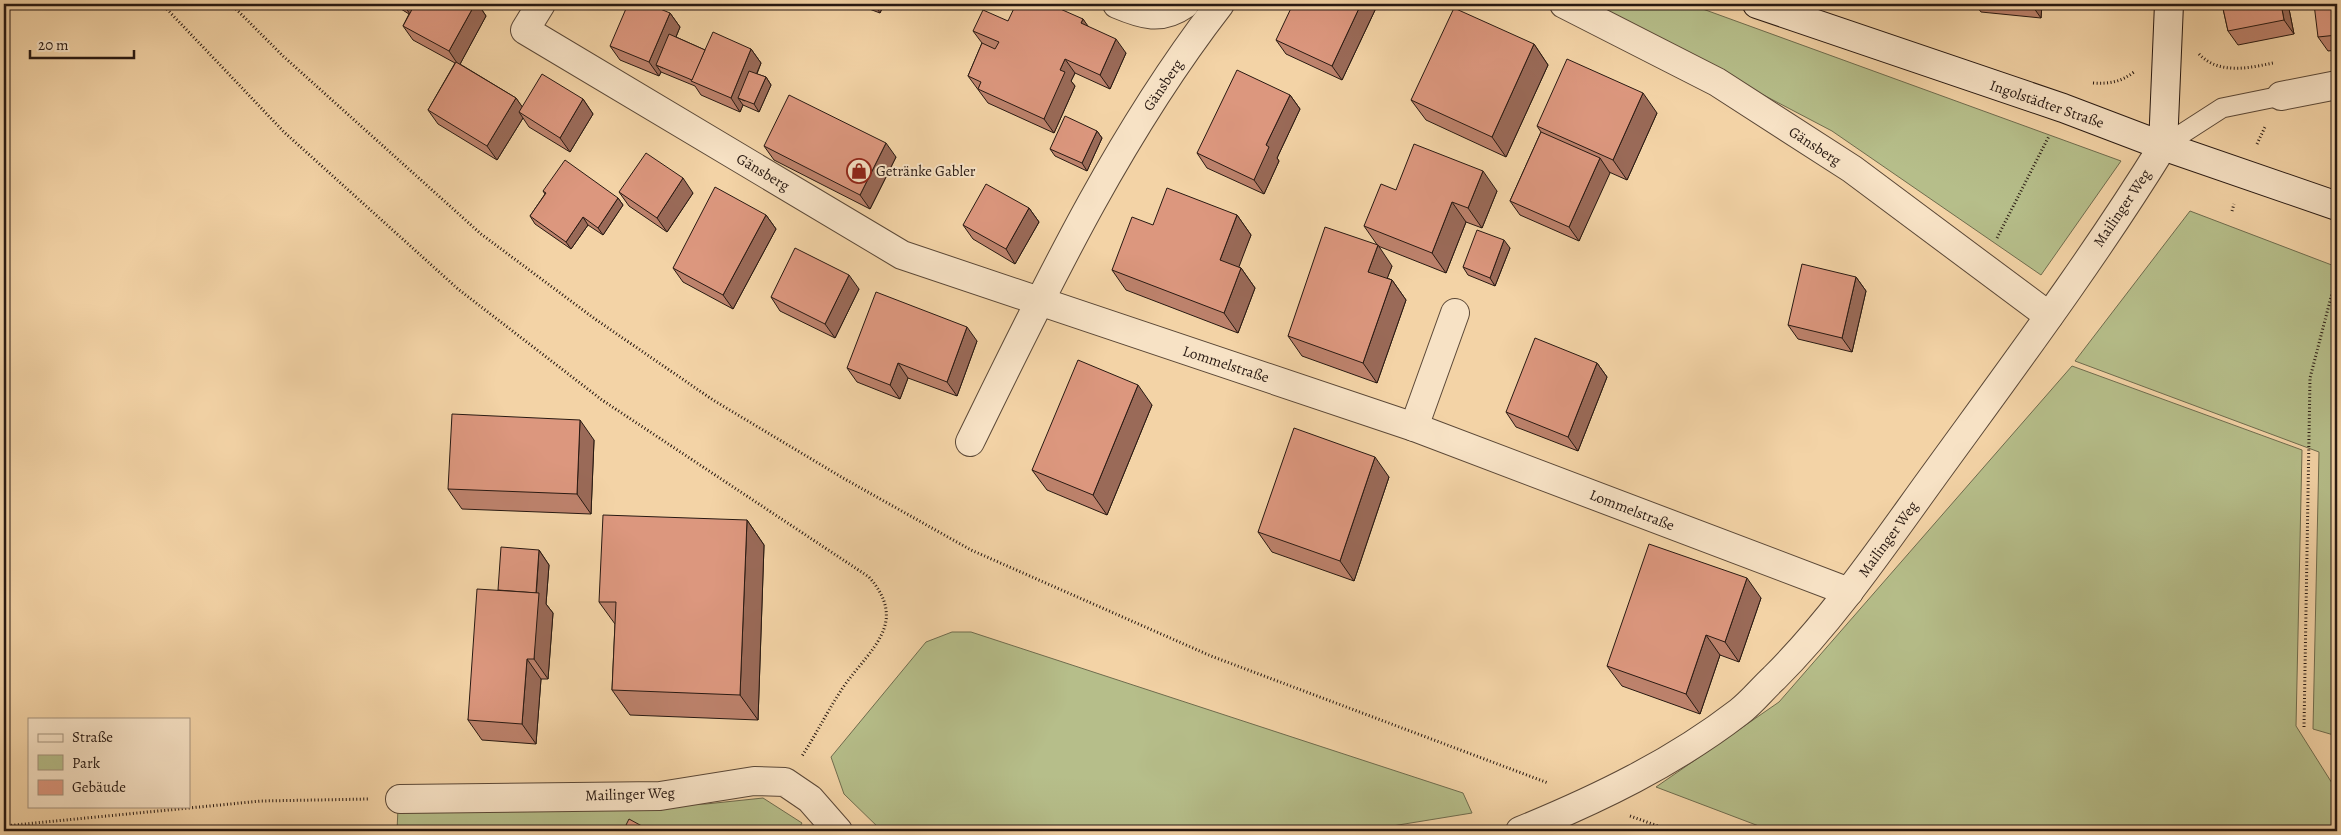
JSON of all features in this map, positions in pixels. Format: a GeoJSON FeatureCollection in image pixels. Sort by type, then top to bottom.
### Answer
{"type":"FeatureCollection","features":[{"type":"Feature","properties":{"kind":"street","name":"Gänsberg"},"geometry":{"type":"LineString","coordinates":[[541,4],[525,30],[902,255],[1038,302]]}},
{"type":"Feature","properties":{"kind":"street"},"geometry":{"type":"LineString","coordinates":[[1117,4],[1153,15],[1173,12],[1185,4]]}},
{"type":"Feature","properties":{"kind":"street","name":"Gänsberg"},"geometry":{"type":"LineString","coordinates":[[970,442],[1038,302],[1092,201],[1145,112],[1220,4]]}},
{"type":"Feature","properties":{"kind":"street","name":"Gänsberg"},"geometry":{"type":"LineString","coordinates":[[1564,4],[1717,82],[1844,164],[2048,316]]}},
{"type":"Feature","properties":{"kind":"street","name":"Ingolstädter Straße"},"geometry":{"type":"LineString","coordinates":[[1757,4],[2063,108],[2163,146],[2337,206]]}},
{"type":"Feature","properties":{"kind":"street"},"geometry":{"type":"LineString","coordinates":[[2163,146],[2169,4]]}},
{"type":"Feature","properties":{"kind":"street"},"geometry":{"type":"LineString","coordinates":[[2282,96],[2337,85]]}},
{"type":"Feature","properties":{"kind":"street","name":"Mailinger Weg"},"geometry":{"type":"LineString","coordinates":[[1520,831],[1593,801],[1670,760],[1741,711],[1800,652],[1849,592],[2048,316],[2128,204],[2163,146]]}},
{"type":"Feature","properties":{"kind":"street","name":"Lommelstraße"},"geometry":{"type":"LineString","coordinates":[[1038,302],[1414,427],[1849,592]]}},
{"type":"Feature","properties":{"kind":"street"},"geometry":{"type":"LineString","coordinates":[[1414,427],[1455,313]]}},
{"type":"Feature","properties":{"kind":"street","name":"Mailinger Weg"},"geometry":{"type":"LineString","coordinates":[[400,799],[660,796],[754,781],[786,782]]}},
{"type":"Feature","properties":{"kind":"street"},"geometry":{"type":"LineString","coordinates":[[786,782],[810,799],[838,831]]}},
{"type":"Feature","properties":{"kind":"lane"},"geometry":{"type":"LineString","coordinates":[[2163,146],[2222,108],[2282,96]]}},
{"type":"Feature","properties":{"kind":"path"},"geometry":{"type":"LineString","coordinates":[[162,4],[284,132],[458,289],[602,400],[869,577],[881,591],[888,612],[883,631],[868,657],[844,686],[821,727],[786,782]]}},
{"type":"Feature","properties":{"kind":"path"},"geometry":{"type":"LineString","coordinates":[[231,4],[283,56],[481,234],[595,319],[713,400],[843,478],[971,550],[1211,656],[1593,801]]}},
{"type":"Feature","properties":{"kind":"path"},"geometry":{"type":"LineString","coordinates":[[2199,47],[2199,56],[2217,65],[2239,70],[2275,63],[2282,96]]}},
{"type":"Feature","properties":{"kind":"path"},"geometry":{"type":"LineString","coordinates":[[2304,727],[2310,378],[2337,274]]}},
{"type":"Feature","properties":{"kind":"path"},"geometry":{"type":"LineString","coordinates":[[190,808],[261,801],[400,799]]}},
{"type":"Feature","properties":{"kind":"path"},"geometry":{"type":"LineString","coordinates":[[4,826],[189,808]]}},
{"type":"Feature","properties":{"kind":"green space"},"geometry":{"type":"Polygon","coordinates":[[[1590,4],[1689,4],[2121,161],[2041,275],[1832,131],[1590,4]]]}},
{"type":"Feature","properties":{"kind":"green space"},"geometry":{"type":"Polygon","coordinates":[[[2190,211],[2337,267],[2337,736],[2313,729],[2319,452],[2075,361],[2190,211]]]}},
{"type":"Feature","properties":{"kind":"green space"},"geometry":{"type":"Polygon","coordinates":[[[2072,366],[2302,450],[2296,726],[2337,791],[2337,831],[1772,831],[1656,787],[1779,702],[2072,366]]]}},
{"type":"Feature","properties":{"kind":"green space"},"geometry":{"type":"Polygon","coordinates":[[[952,632],[971,632],[1463,793],[1472,813],[1386,827],[1160,831],[882,831],[844,794],[831,757],[926,642],[952,632]]]}},
{"type":"Feature","properties":{"kind":"green space"},"geometry":{"type":"Polygon","coordinates":[[[763,798],[802,823],[797,831],[397,831],[398,808],[706,804],[763,798]]]}},
{"type":"Feature","properties":{"kind":"building"},"geometry":{"type":"Polygon","coordinates":[[[415,4],[475,4],[449,51],[403,26],[415,4]]]}},
{"type":"Feature","properties":{"kind":"building"},"geometry":{"type":"Polygon","coordinates":[[[628,4],[648,4],[670,13],[649,62],[610,46],[628,4]]]}},
{"type":"Feature","properties":{"kind":"building"},"geometry":{"type":"Polygon","coordinates":[[[1016,4],[1049,4],[1083,19],[1081,23],[1116,39],[1100,75],[1065,59],[1060,70],[1065,72],[1044,119],[978,89],[981,82],[968,76],[982,43],[995,49],[999,42],[973,31],[983,10],[1008,21],[1016,4]]]}},
{"type":"Feature","properties":{"kind":"building"},"geometry":{"type":"Polygon","coordinates":[[[1293,4],[1361,4],[1332,66],[1276,40],[1293,4]]]}},
{"type":"Feature","properties":{"kind":"building"},"geometry":{"type":"Polygon","coordinates":[[[2222,4],[2281,4],[2284,20],[2228,31],[2222,4]]]}},
{"type":"Feature","properties":{"kind":"building"},"geometry":{"type":"Polygon","coordinates":[[[2314,4],[2337,4],[2337,35],[2318,37],[2314,4]]]}},
{"type":"Feature","properties":{"kind":"building"},"geometry":{"type":"Polygon","coordinates":[[[1454,8],[1534,44],[1492,137],[1411,100],[1454,8]]]}},
{"type":"Feature","properties":{"kind":"building"},"geometry":{"type":"Polygon","coordinates":[[[713,32],[751,49],[731,98],[691,81],[713,32]]]}},
{"type":"Feature","properties":{"kind":"building"},"geometry":{"type":"Polygon","coordinates":[[[669,34],[705,50],[692,80],[656,65],[669,34]]]}},
{"type":"Feature","properties":{"kind":"building"},"geometry":{"type":"Polygon","coordinates":[[[1567,59],[1643,93],[1613,160],[1537,126],[1567,59]]]}},
{"type":"Feature","properties":{"kind":"building"},"geometry":{"type":"Polygon","coordinates":[[[456,62],[516,98],[487,146],[428,110],[456,62]]]}},
{"type":"Feature","properties":{"kind":"building"},"geometry":{"type":"Polygon","coordinates":[[[1237,70],[1290,95],[1266,145],[1269,147],[1254,180],[1197,153],[1237,70]]]}},
{"type":"Feature","properties":{"kind":"building"},"geometry":{"type":"Polygon","coordinates":[[[749,71],[766,77],[754,104],[738,98],[749,71]]]}},
{"type":"Feature","properties":{"kind":"building"},"geometry":{"type":"Polygon","coordinates":[[[542,74],[583,99],[560,138],[519,112],[542,74]]]}},
{"type":"Feature","properties":{"kind":"building"},"geometry":{"type":"Polygon","coordinates":[[[789,95],[886,143],[860,195],[764,146],[789,95]]]}},
{"type":"Feature","properties":{"kind":"building"},"geometry":{"type":"Polygon","coordinates":[[[1065,116],[1097,131],[1082,163],[1050,149],[1065,116]]]}},
{"type":"Feature","properties":{"kind":"building"},"geometry":{"type":"Polygon","coordinates":[[[1541,132],[1600,158],[1569,227],[1510,201],[1541,132]]]}},
{"type":"Feature","properties":{"kind":"building"},"geometry":{"type":"Polygon","coordinates":[[[1414,144],[1483,171],[1468,208],[1452,202],[1432,253],[1364,226],[1381,184],[1396,190],[1414,144]]]}},
{"type":"Feature","properties":{"kind":"building"},"geometry":{"type":"Polygon","coordinates":[[[646,153],[683,178],[657,218],[619,192],[646,153]]]}},
{"type":"Feature","properties":{"kind":"building"},"geometry":{"type":"Polygon","coordinates":[[[565,160],[618,198],[598,228],[583,217],[566,242],[530,216],[546,193],[543,191],[565,160]]]}},
{"type":"Feature","properties":{"kind":"building"},"geometry":{"type":"Polygon","coordinates":[[[986,184],[1029,208],[1006,249],[963,225],[986,184]]]}},
{"type":"Feature","properties":{"kind":"building"},"geometry":{"type":"Polygon","coordinates":[[[715,187],[766,215],[723,295],[673,268],[715,187]]]}},
{"type":"Feature","properties":{"kind":"building"},"geometry":{"type":"Polygon","coordinates":[[[1167,188],[1237,215],[1220,260],[1241,268],[1224,313],[1112,270],[1132,217],[1153,225],[1167,188]]]}},
{"type":"Feature","properties":{"kind":"building"},"geometry":{"type":"Polygon","coordinates":[[[1325,227],[1378,245],[1368,272],[1392,280],[1363,363],[1288,336],[1325,227]]]}},
{"type":"Feature","properties":{"kind":"building"},"geometry":{"type":"Polygon","coordinates":[[[1477,230],[1504,240],[1490,278],[1463,267],[1477,230]]]}},
{"type":"Feature","properties":{"kind":"building"},"geometry":{"type":"Polygon","coordinates":[[[795,248],[849,275],[825,324],[771,297],[795,248]]]}},
{"type":"Feature","properties":{"kind":"building"},"geometry":{"type":"Polygon","coordinates":[[[1802,264],[1856,277],[1842,338],[1788,325],[1802,264]]]}},
{"type":"Feature","properties":{"kind":"building"},"geometry":{"type":"Polygon","coordinates":[[[876,292],[967,327],[947,382],[898,363],[890,385],[847,368],[876,292]]]}},
{"type":"Feature","properties":{"kind":"building"},"geometry":{"type":"Polygon","coordinates":[[[1535,338],[1597,363],[1568,437],[1506,412],[1535,338]]]}},
{"type":"Feature","properties":{"kind":"building"},"geometry":{"type":"Polygon","coordinates":[[[1078,360],[1138,385],[1093,495],[1032,470],[1078,360]]]}},
{"type":"Feature","properties":{"kind":"building"},"geometry":{"type":"Polygon","coordinates":[[[452,414],[580,420],[577,494],[448,489],[452,414]]]}},
{"type":"Feature","properties":{"kind":"building"},"geometry":{"type":"Polygon","coordinates":[[[1294,428],[1375,457],[1340,561],[1258,532],[1294,428]]]}},
{"type":"Feature","properties":{"kind":"building"},"geometry":{"type":"Polygon","coordinates":[[[603,515],[747,520],[740,695],[612,690],[616,602],[599,602],[603,515]]]}},
{"type":"Feature","properties":{"kind":"building"},"geometry":{"type":"Polygon","coordinates":[[[1649,544],[1747,578],[1725,642],[1706,635],[1686,694],[1607,666],[1649,544]]]}},
{"type":"Feature","properties":{"kind":"building"},"geometry":{"type":"Polygon","coordinates":[[[501,547],[539,550],[536,593],[498,590],[501,547]]]}},
{"type":"Feature","properties":{"kind":"building"},"geometry":{"type":"Polygon","coordinates":[[[477,589],[539,593],[534,659],[527,659],[522,724],[468,720],[477,589]]]}},
{"type":"Feature","properties":{"kind":"building"},"geometry":{"type":"Polygon","coordinates":[[[629,819],[651,831],[623,831],[629,819]]]}},
{"type":"Feature","properties":{"kind":"place","name":"Getränke Gabler"},"geometry":{"type":"Point","coordinates":[859,171]}}]}
